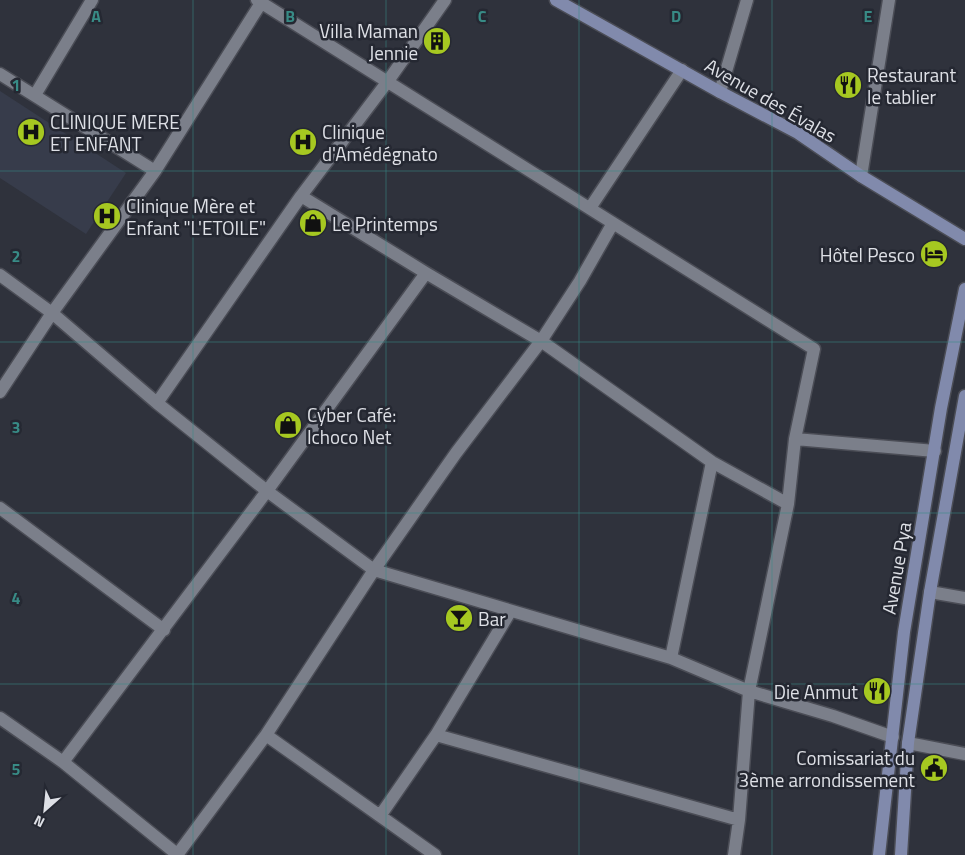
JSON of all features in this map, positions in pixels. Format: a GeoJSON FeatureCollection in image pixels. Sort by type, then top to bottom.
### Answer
{"type":"FeatureCollection","features":[{"type":"Feature","properties":{"kind":"main road","name":"Avenue des Évalas"},"geometry":{"type":"LineString","coordinates":[[556,0],[720,92],[798,133],[861,176],[965,239]]}},
{"type":"Feature","properties":{"kind":"main road","name":"Avenue Pya"},"geometry":{"type":"LineString","coordinates":[[878,855],[904,632],[941,408],[965,289]]}},
{"type":"Feature","properties":{"kind":"main road","name":"Avenue Pya"},"geometry":{"type":"LineString","coordinates":[[901,855],[908,743],[930,592],[965,396]]}},
{"type":"Feature","properties":{"kind":"main road"},"geometry":{"type":"LineString","coordinates":[[892,737],[908,743]]}},
{"type":"Feature","properties":{"kind":"street"},"geometry":{"type":"LineString","coordinates":[[35,95],[92,0]]}},
{"type":"Feature","properties":{"kind":"street"},"geometry":{"type":"LineString","coordinates":[[157,403],[301,196],[388,81],[445,0]]}},
{"type":"Feature","properties":{"kind":"street"},"geometry":{"type":"LineString","coordinates":[[720,92],[747,0]]}},
{"type":"Feature","properties":{"kind":"street"},"geometry":{"type":"LineString","coordinates":[[861,176],[889,0]]}},
{"type":"Feature","properties":{"kind":"street"},"geometry":{"type":"LineString","coordinates":[[0,392],[52,313],[155,171],[259,1],[812,346],[815,352],[795,439],[788,504],[749,690],[739,820],[734,855]]}},
{"type":"Feature","properties":{"kind":"street"},"geometry":{"type":"LineString","coordinates":[[590,208],[682,70]]}},
{"type":"Feature","properties":{"kind":"street"},"geometry":{"type":"LineString","coordinates":[[0,74],[155,171]]}},
{"type":"Feature","properties":{"kind":"street"},"geometry":{"type":"LineString","coordinates":[[301,196],[541,341],[712,462],[788,504]]}},
{"type":"Feature","properties":{"kind":"street"},"geometry":{"type":"LineString","coordinates":[[0,718],[63,762],[177,855],[266,735],[374,570],[456,453],[541,341],[580,281],[613,223]]}},
{"type":"Feature","properties":{"kind":"street"},"geometry":{"type":"LineString","coordinates":[[63,762],[267,492],[426,273]]}},
{"type":"Feature","properties":{"kind":"street"},"geometry":{"type":"LineString","coordinates":[[0,276],[52,313],[157,403],[267,492],[374,570],[510,612],[671,658],[749,690],[833,716],[892,737]]}},
{"type":"Feature","properties":{"kind":"street"},"geometry":{"type":"LineString","coordinates":[[795,439],[935,451]]}},
{"type":"Feature","properties":{"kind":"street"},"geometry":{"type":"LineString","coordinates":[[671,658],[712,462]]}},
{"type":"Feature","properties":{"kind":"street"},"geometry":{"type":"LineString","coordinates":[[0,508],[164,630]]}},
{"type":"Feature","properties":{"kind":"street"},"geometry":{"type":"LineString","coordinates":[[930,592],[965,598]]}},
{"type":"Feature","properties":{"kind":"street"},"geometry":{"type":"LineString","coordinates":[[380,816],[436,735],[510,612]]}},
{"type":"Feature","properties":{"kind":"street"},"geometry":{"type":"LineString","coordinates":[[266,735],[435,855]]}},
{"type":"Feature","properties":{"kind":"street"},"geometry":{"type":"LineString","coordinates":[[436,735],[739,820]]}},
{"type":"Feature","properties":{"kind":"street"},"geometry":{"type":"LineString","coordinates":[[908,743],[965,754]]}},
{"type":"Feature","properties":{"kind":"shaded area","name":"CLINIQUE MERE ET ENFANT"},"geometry":{"type":"Polygon","coordinates":[[[0,91],[126,173],[86,234],[0,178],[0,91]]]}},
{"type":"Feature","properties":{"kind":"place","name":"Villa Maman Jennie"},"geometry":{"type":"Point","coordinates":[437,41]}},
{"type":"Feature","properties":{"kind":"place","name":"Restaurant le tablier"},"geometry":{"type":"Point","coordinates":[848,85]}},
{"type":"Feature","properties":{"kind":"place","name":"CLINIQUE MERE ET ENFANT"},"geometry":{"type":"Point","coordinates":[31,132]}},
{"type":"Feature","properties":{"kind":"place","name":"Clinique d'Amédégnato"},"geometry":{"type":"Point","coordinates":[303,142]}},
{"type":"Feature","properties":{"kind":"place","name":"Clinique Mère et Enfant \"L'ETOILE\""},"geometry":{"type":"Point","coordinates":[107,216]}},
{"type":"Feature","properties":{"kind":"place","name":"Le Printemps"},"geometry":{"type":"Point","coordinates":[313,223]}},
{"type":"Feature","properties":{"kind":"place","name":"Hôtel Pesco"},"geometry":{"type":"Point","coordinates":[934,254]}},
{"type":"Feature","properties":{"kind":"place","name":"Cyber Café: Ichoco Net"},"geometry":{"type":"Point","coordinates":[288,425]}},
{"type":"Feature","properties":{"kind":"place","name":"Bar"},"geometry":{"type":"Point","coordinates":[459,618]}},
{"type":"Feature","properties":{"kind":"place","name":"Die Anmut"},"geometry":{"type":"Point","coordinates":[877,691]}},
{"type":"Feature","properties":{"kind":"place","name":"Comissariat du 3ème arrondissement"},"geometry":{"type":"Point","coordinates":[934,768]}}]}
